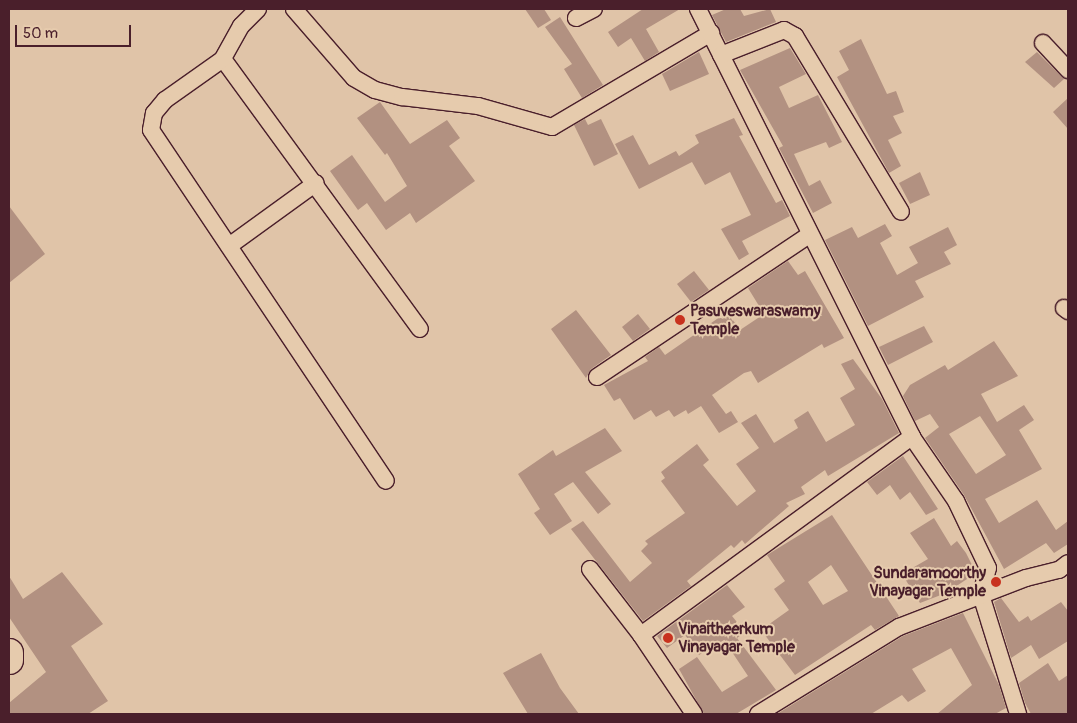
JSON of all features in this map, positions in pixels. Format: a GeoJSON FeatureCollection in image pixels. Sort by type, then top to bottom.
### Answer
{"type":"FeatureCollection","features":[{"type":"Feature","properties":{"kind":"highway"},"geometry":{"type":"LineString","coordinates":[[9,653],[9,660]]}},
{"type":"Feature","properties":{"kind":"street"},"geometry":{"type":"LineString","coordinates":[[258,9],[241,26],[223,59],[165,100],[154,113],[151,130],[386,481]]}},
{"type":"Feature","properties":{"kind":"street"},"geometry":{"type":"LineString","coordinates":[[294,9],[354,78],[375,90],[402,98],[478,106],[552,127],[711,33]]}},
{"type":"Feature","properties":{"kind":"street"},"geometry":{"type":"LineString","coordinates":[[576,18],[594,9]]}},
{"type":"Feature","properties":{"kind":"street"},"geometry":{"type":"LineString","coordinates":[[698,9],[809,235],[912,437],[956,501],[988,568],[982,595],[1018,714]]}},
{"type":"Feature","properties":{"kind":"street"},"geometry":{"type":"LineString","coordinates":[[721,55],[784,30],[795,36],[901,212]]}},
{"type":"Feature","properties":{"kind":"street"},"geometry":{"type":"LineString","coordinates":[[1043,43],[1068,70]]}},
{"type":"Feature","properties":{"kind":"street"},"geometry":{"type":"LineString","coordinates":[[223,59],[316,183],[420,329]]}},
{"type":"Feature","properties":{"kind":"street"},"geometry":{"type":"LineString","coordinates":[[229,246],[316,183]]}},
{"type":"Feature","properties":{"kind":"street"},"geometry":{"type":"LineString","coordinates":[[597,377],[809,235]]}},
{"type":"Feature","properties":{"kind":"street"},"geometry":{"type":"LineString","coordinates":[[641,634],[912,437]]}},
{"type":"Feature","properties":{"kind":"street"},"geometry":{"type":"LineString","coordinates":[[590,569],[641,634],[694,714]]}},
{"type":"Feature","properties":{"kind":"street"},"geometry":{"type":"LineString","coordinates":[[758,714],[899,628],[982,595],[1065,571]]}},
{"type":"Feature","properties":{"kind":"building"},"geometry":{"type":"Polygon","coordinates":[[[525,9],[544,9],[551,20],[538,28],[525,9]]]}},
{"type":"Feature","properties":{"kind":"building"},"geometry":{"type":"Polygon","coordinates":[[[643,9],[680,9],[646,29],[659,52],[645,61],[631,38],[618,47],[608,32],[643,9]]]}},
{"type":"Feature","properties":{"kind":"building"},"geometry":{"type":"Polygon","coordinates":[[[726,9],[740,9],[744,16],[770,9],[776,22],[726,42],[712,15],[726,9]]]}},
{"type":"Feature","properties":{"kind":"building"},"geometry":{"type":"Polygon","coordinates":[[[560,17],[603,85],[582,98],[564,69],[572,64],[545,27],[560,17]]]}},
{"type":"Feature","properties":{"kind":"building"},"geometry":{"type":"Polygon","coordinates":[[[861,39],[887,94],[896,91],[904,112],[893,116],[902,133],[888,140],[901,166],[889,173],[837,77],[849,70],[839,51],[861,39]]]}},
{"type":"Feature","properties":{"kind":"building"},"geometry":{"type":"Polygon","coordinates":[[[790,48],[806,74],[779,87],[789,108],[818,95],[842,142],[829,148],[826,142],[794,154],[809,186],[820,180],[832,203],[813,213],[779,148],[783,146],[740,70],[790,48]]]}},
{"type":"Feature","properties":{"kind":"building"},"geometry":{"type":"Polygon","coordinates":[[[699,52],[709,74],[670,91],[662,74],[699,52]]]}},
{"type":"Feature","properties":{"kind":"building"},"geometry":{"type":"Polygon","coordinates":[[[1037,52],[1064,79],[1054,88],[1025,62],[1037,52]]]}},
{"type":"Feature","properties":{"kind":"building"},"geometry":{"type":"Polygon","coordinates":[[[1068,98],[1068,129],[1053,112],[1068,98]]]}},
{"type":"Feature","properties":{"kind":"building"},"geometry":{"type":"Polygon","coordinates":[[[380,102],[410,144],[447,120],[460,138],[449,146],[475,181],[416,223],[410,213],[386,230],[367,203],[358,210],[330,171],[352,155],[385,202],[407,186],[387,153],[385,155],[357,118],[380,102]]]}},
{"type":"Feature","properties":{"kind":"building"},"geometry":{"type":"Polygon","coordinates":[[[734,118],[743,135],[739,136],[776,203],[782,200],[790,216],[742,241],[749,254],[739,260],[721,229],[751,215],[730,172],[705,185],[692,162],[639,189],[615,144],[633,135],[649,165],[676,151],[679,156],[699,143],[695,135],[734,118]]]}},
{"type":"Feature","properties":{"kind":"building"},"geometry":{"type":"Polygon","coordinates":[[[585,119],[588,125],[601,119],[618,154],[594,166],[574,125],[585,119]]]}},
{"type":"Feature","properties":{"kind":"building"},"geometry":{"type":"Polygon","coordinates":[[[920,172],[930,195],[910,204],[899,183],[920,172]]]}},
{"type":"Feature","properties":{"kind":"building"},"geometry":{"type":"Polygon","coordinates":[[[9,206],[45,254],[9,283],[9,206]]]}},
{"type":"Feature","properties":{"kind":"building"},"geometry":{"type":"Polygon","coordinates":[[[885,224],[892,236],[880,243],[897,275],[918,263],[909,247],[948,227],[957,245],[944,252],[951,264],[915,281],[924,297],[868,326],[825,240],[852,227],[858,238],[885,224]]]}},
{"type":"Feature","properties":{"kind":"building"},"geometry":{"type":"Polygon","coordinates":[[[788,261],[798,275],[805,271],[844,338],[824,348],[822,344],[758,383],[751,371],[744,373],[712,395],[726,414],[731,411],[738,422],[719,433],[701,406],[688,414],[686,410],[674,417],[669,410],[656,417],[651,410],[634,420],[620,398],[614,401],[604,385],[648,361],[645,357],[659,347],[665,355],[727,312],[740,330],[764,314],[748,288],[788,261]]]}},
{"type":"Feature","properties":{"kind":"building"},"geometry":{"type":"Polygon","coordinates":[[[694,271],[709,290],[691,302],[677,284],[694,271]]]}},
{"type":"Feature","properties":{"kind":"building"},"geometry":{"type":"Polygon","coordinates":[[[576,310],[611,355],[591,369],[586,378],[551,329],[576,310]]]}},
{"type":"Feature","properties":{"kind":"building"},"geometry":{"type":"Polygon","coordinates":[[[638,314],[650,329],[633,341],[622,327],[638,314]]]}},
{"type":"Feature","properties":{"kind":"building"},"geometry":{"type":"Polygon","coordinates":[[[924,326],[933,342],[888,365],[879,347],[924,326]]]}},
{"type":"Feature","properties":{"kind":"building"},"geometry":{"type":"Polygon","coordinates":[[[994,341],[1018,376],[981,394],[997,422],[1024,405],[1034,420],[1019,430],[1042,469],[985,499],[999,523],[1037,500],[1056,530],[1068,521],[1068,544],[1054,553],[1046,543],[1004,569],[964,495],[925,438],[939,427],[930,414],[915,421],[903,396],[910,385],[945,365],[948,370],[994,341]],[[980,416],[949,434],[976,474],[1006,455],[980,416]]]}},
{"type":"Feature","properties":{"kind":"building"},"geometry":{"type":"Polygon","coordinates":[[[853,359],[882,399],[899,433],[828,476],[825,470],[801,487],[805,494],[786,503],[789,506],[745,544],[742,540],[734,548],[731,545],[687,581],[691,586],[643,621],[571,529],[583,521],[630,582],[652,563],[641,551],[648,544],[645,541],[685,513],[661,481],[665,478],[661,472],[697,444],[709,460],[703,465],[737,506],[756,491],[736,464],[759,448],[741,423],[756,414],[774,443],[798,428],[794,420],[808,411],[826,442],[855,425],[840,398],[855,389],[841,364],[853,359]]]}},
{"type":"Feature","properties":{"kind":"building"},"geometry":{"type":"Polygon","coordinates":[[[605,428],[622,451],[585,472],[611,504],[598,514],[573,482],[554,494],[572,521],[550,535],[534,513],[540,509],[518,474],[553,450],[556,456],[605,428]]]}},
{"type":"Feature","properties":{"kind":"building"},"geometry":{"type":"Polygon","coordinates":[[[903,456],[938,509],[926,515],[910,492],[900,500],[890,485],[877,495],[867,482],[903,456]]]}},
{"type":"Feature","properties":{"kind":"building"},"geometry":{"type":"Polygon","coordinates":[[[832,515],[899,616],[875,630],[871,625],[795,675],[761,630],[789,610],[774,589],[785,581],[767,555],[832,515]],[[831,565],[808,582],[823,605],[848,591],[831,565]]]}},
{"type":"Feature","properties":{"kind":"building"},"geometry":{"type":"Polygon","coordinates":[[[934,518],[951,546],[957,541],[966,553],[976,573],[946,593],[920,603],[902,574],[928,559],[910,533],[934,518]]]}},
{"type":"Feature","properties":{"kind":"building"},"geometry":{"type":"Polygon","coordinates":[[[62,572],[103,624],[71,646],[108,701],[88,714],[9,714],[9,703],[46,672],[9,617],[9,576],[23,599],[62,572]]]}},
{"type":"Feature","properties":{"kind":"building"},"geometry":{"type":"Polygon","coordinates":[[[727,585],[745,607],[732,616],[745,632],[737,638],[776,690],[736,714],[704,714],[679,669],[697,657],[722,692],[748,676],[724,640],[699,655],[685,635],[667,648],[657,636],[727,585]]]}},
{"type":"Feature","properties":{"kind":"building"},"geometry":{"type":"Polygon","coordinates":[[[1001,598],[1019,622],[1028,616],[1031,621],[1061,602],[1068,611],[1068,641],[1039,659],[1031,645],[1011,658],[994,602],[1001,598]]]}},
{"type":"Feature","properties":{"kind":"building"},"geometry":{"type":"Polygon","coordinates":[[[963,613],[999,685],[1006,708],[995,714],[937,714],[972,685],[951,648],[912,669],[926,691],[908,702],[902,695],[871,714],[777,714],[903,636],[963,613]]]}},
{"type":"Feature","properties":{"kind":"building"},"geometry":{"type":"Polygon","coordinates":[[[541,653],[560,688],[579,714],[528,714],[503,673],[541,653]]]}},
{"type":"Feature","properties":{"kind":"building"},"geometry":{"type":"Polygon","coordinates":[[[1048,663],[1059,681],[1068,675],[1068,714],[1031,714],[1025,703],[1019,683],[1048,663]]]}},
{"type":"Feature","properties":{"kind":"place","name":"Pasuveswaraswamy Temple"},"geometry":{"type":"Point","coordinates":[680,320]}},
{"type":"Feature","properties":{"kind":"place","name":"Sundaramoorthy Vinayagar Temple"},"geometry":{"type":"Point","coordinates":[996,582]}},
{"type":"Feature","properties":{"kind":"place","name":"Vinaitheerkum Vinayagar Temple"},"geometry":{"type":"Point","coordinates":[668,638]}}]}
